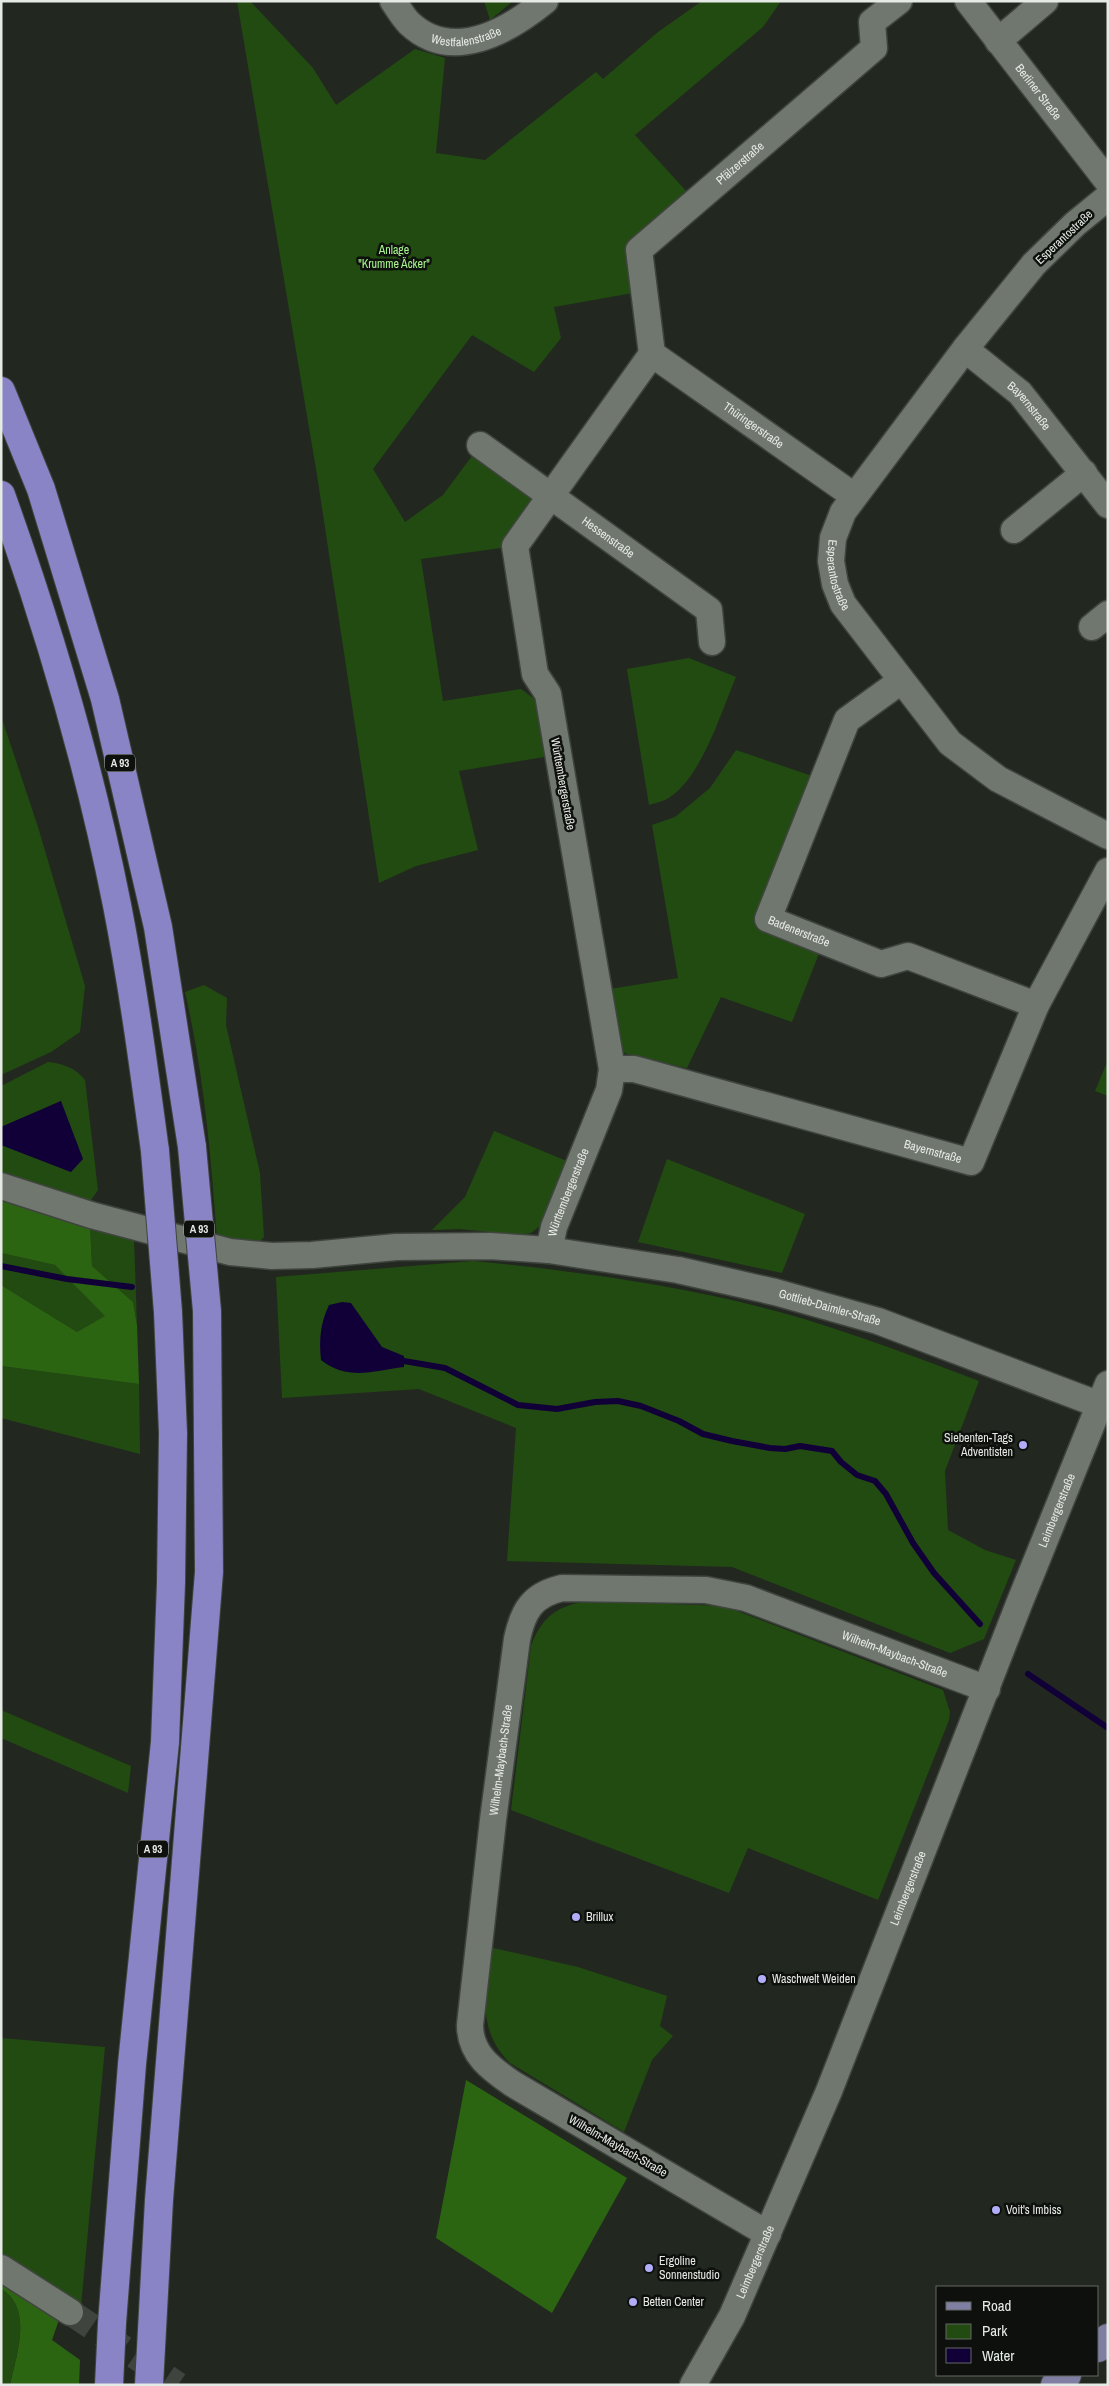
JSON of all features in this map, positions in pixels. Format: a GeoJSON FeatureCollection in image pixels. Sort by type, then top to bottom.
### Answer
{"type":"FeatureCollection","features":[{"type":"Feature","properties":{"kind":"highway","name":"A 93"},"geometry":{"type":"LineString","coordinates":[[1,391],[40,490],[105,699],[158,927],[192,1147],[207,1311],[209,1572],[159,2200],[148,2385]]}},
{"type":"Feature","properties":{"kind":"highway","name":"A 93"},"geometry":{"type":"LineString","coordinates":[[1,495],[73,724],[117,905],[145,1073],[155,1151],[168,1312],[173,1433],[171,1583],[165,1742],[131,2074],[109,2385]]}},
{"type":"Feature","properties":{"kind":"main road"},"geometry":{"type":"LineString","coordinates":[[1099,2347],[1108,2338]]}},
{"type":"Feature","properties":{"kind":"main road"},"geometry":{"type":"LineString","coordinates":[[1055,2385],[1066,2376]]}},
{"type":"Feature","properties":{"kind":"street","name":"Westfalenstraße"},"geometry":{"type":"LineString","coordinates":[[393,1],[410,23],[431,38],[448,42],[491,36],[519,22],[545,1]]}},
{"type":"Feature","properties":{"kind":"street","name":"Pfälzerstraße"},"geometry":{"type":"LineString","coordinates":[[652,354],[640,250],[874,48],[872,22],[899,1]]}},
{"type":"Feature","properties":{"kind":"street","name":"Berliner Straße"},"geometry":{"type":"LineString","coordinates":[[968,1],[1108,182]]}},
{"type":"Feature","properties":{"kind":"street"},"geometry":{"type":"LineString","coordinates":[[998,42],[1045,1]]}},
{"type":"Feature","properties":{"kind":"street","name":"Esperantostraße"},"geometry":{"type":"LineString","coordinates":[[1108,197],[1075,224],[1034,264],[965,349],[854,496],[837,524],[831,550],[832,572],[843,604],[901,682],[950,743],[981,768],[1027,796],[1108,836]]}},
{"type":"Feature","properties":{"kind":"street","name":"Bayernstraße"},"geometry":{"type":"LineString","coordinates":[[965,349],[1020,394],[1108,505]]}},
{"type":"Feature","properties":{"kind":"street","name":"Württembergerstraße"},"geometry":{"type":"LineString","coordinates":[[549,1250],[554,1227],[609,1090],[612,1069],[548,694],[535,674],[515,546],[652,354]]}},
{"type":"Feature","properties":{"kind":"street","name":"Thüringerstraße"},"geometry":{"type":"LineString","coordinates":[[652,354],[854,496]]}},
{"type":"Feature","properties":{"kind":"street","name":"Hessenstraße"},"geometry":{"type":"LineString","coordinates":[[480,445],[709,610],[712,642]]}},
{"type":"Feature","properties":{"kind":"street"},"geometry":{"type":"LineString","coordinates":[[1014,530],[1084,473]]}},
{"type":"Feature","properties":{"kind":"street","name":"Badenerstraße"},"geometry":{"type":"LineString","coordinates":[[901,682],[847,720],[768,919],[881,964],[908,956],[1036,1005]]}},
{"type":"Feature","properties":{"kind":"street","name":"Bayernstraße"},"geometry":{"type":"LineString","coordinates":[[612,1069],[634,1069],[971,1162],[1036,1005],[1108,871]]}},
{"type":"Feature","properties":{"kind":"street","name":"Gottlieb-Daimler-Straße"},"geometry":{"type":"LineString","coordinates":[[1,1186],[91,1215],[230,1252],[272,1256],[312,1255],[432,1245],[549,1250],[678,1270],[818,1304],[1104,1394]]}},
{"type":"Feature","properties":{"kind":"street","name":"Leimbergerstraße"},"geometry":{"type":"LineString","coordinates":[[693,2385],[732,2316],[829,2091],[1028,1580],[1104,1394]]}},
{"type":"Feature","properties":{"kind":"street","name":"Wilhelm-Maybach-Straße"},"geometry":{"type":"LineString","coordinates":[[768,2234],[513,2084],[482,2060],[470,2035],[493,1820],[517,1639],[523,1617],[538,1599],[562,1588],[706,1590],[746,1598],[987,1689]]}},
{"type":"Feature","properties":{"kind":"street"},"geometry":{"type":"LineString","coordinates":[[1,2268],[70,2312]]}},
{"type":"Feature","properties":{"kind":"green space","name":"Anlage \"Krumme Äcker\""},"geometry":{"type":"Polygon","coordinates":[[[237,1],[250,1],[313,68],[336,105],[415,49],[445,58],[436,153],[485,160],[596,72],[603,79],[658,32],[702,1],[781,1],[763,27],[635,135],[688,193],[628,247],[633,293],[554,307],[561,338],[534,372],[472,335],[373,469],[405,522],[443,495],[480,445],[550,496],[515,546],[421,559],[443,701],[521,689],[540,703],[550,756],[459,771],[478,850],[416,866],[379,883],[317,475],[237,1]]]}},
{"type":"Feature","properties":{"kind":"green space"},"geometry":{"type":"Polygon","coordinates":[[[484,1],[513,1],[490,20],[484,1]]]}},
{"type":"Feature","properties":{"kind":"green space"},"geometry":{"type":"Polygon","coordinates":[[[689,658],[736,677],[717,725],[692,774],[670,797],[649,805],[627,669],[689,658]]]}},
{"type":"Feature","properties":{"kind":"green space"},"geometry":{"type":"Polygon","coordinates":[[[1,716],[38,827],[85,986],[80,1032],[51,1052],[1,1075],[1,716]]]}},
{"type":"Feature","properties":{"kind":"green space"},"geometry":{"type":"Polygon","coordinates":[[[736,750],[815,777],[757,925],[820,951],[792,1022],[721,997],[687,1068],[627,1054],[618,1049],[604,990],[678,978],[652,825],[675,817],[710,788],[736,750]]]}},
{"type":"Feature","properties":{"kind":"green space"},"geometry":{"type":"Polygon","coordinates":[[[204,985],[227,998],[226,1025],[260,1173],[264,1237],[256,1245],[217,1240],[206,1115],[192,1023],[185,992],[204,985]]]}},
{"type":"Feature","properties":{"kind":"green space"},"geometry":{"type":"Polygon","coordinates":[[[1108,1060],[1108,1096],[1095,1091],[1108,1060]]]}},
{"type":"Feature","properties":{"kind":"green space"},"geometry":{"type":"Polygon","coordinates":[[[48,1062],[68,1067],[85,1080],[98,1190],[91,1200],[80,1202],[1,1178],[1,1145],[71,1172],[61,1101],[1,1127],[1,1086],[48,1062]]]}},
{"type":"Feature","properties":{"kind":"green space"},"geometry":{"type":"Polygon","coordinates":[[[494,1131],[569,1162],[553,1216],[531,1233],[520,1235],[460,1229],[432,1230],[465,1197],[494,1131]]]}},
{"type":"Feature","properties":{"kind":"green space"},"geometry":{"type":"Polygon","coordinates":[[[667,1159],[805,1214],[782,1273],[638,1242],[667,1159]]]}},
{"type":"Feature","properties":{"kind":"green space"},"geometry":{"type":"Polygon","coordinates":[[[1,1196],[90,1225],[92,1266],[133,1302],[137,1325],[139,1384],[1,1366],[1,1285],[77,1332],[105,1316],[55,1265],[1,1253],[1,1196]]]}},
{"type":"Feature","properties":{"kind":"green space"},"geometry":{"type":"Polygon","coordinates":[[[90,1225],[134,1238],[137,1325],[133,1302],[92,1266],[90,1225]]]}},
{"type":"Feature","properties":{"kind":"green space"},"geometry":{"type":"Polygon","coordinates":[[[1,1253],[55,1265],[106,1316],[77,1332],[1,1285],[1,1253]]]}},
{"type":"Feature","properties":{"kind":"green space"},"geometry":{"type":"Polygon","coordinates":[[[473,1261],[640,1282],[722,1298],[826,1326],[892,1348],[979,1381],[945,1471],[948,1530],[985,1550],[1016,1560],[984,1639],[950,1653],[732,1567],[507,1561],[516,1428],[419,1389],[282,1398],[276,1277],[473,1261]]]}},
{"type":"Feature","properties":{"kind":"green space"},"geometry":{"type":"Polygon","coordinates":[[[1,1366],[139,1384],[140,1454],[1,1418],[1,1366]]]}},
{"type":"Feature","properties":{"kind":"green space"},"geometry":{"type":"Polygon","coordinates":[[[590,1601],[724,1606],[943,1690],[950,1712],[949,1720],[878,1900],[748,1848],[729,1893],[511,1810],[531,1646],[540,1627],[553,1614],[560,1609],[590,1601]]]}},
{"type":"Feature","properties":{"kind":"green space"},"geometry":{"type":"Polygon","coordinates":[[[1,1710],[131,1766],[128,1793],[1,1738],[1,1710]]]}},
{"type":"Feature","properties":{"kind":"green space"},"geometry":{"type":"Polygon","coordinates":[[[493,1948],[578,1967],[667,1996],[660,2026],[673,2036],[652,2060],[624,2132],[510,2063],[499,2050],[487,2023],[486,2009],[486,1994],[493,1948]]]}},
{"type":"Feature","properties":{"kind":"green space"},"geometry":{"type":"Polygon","coordinates":[[[1,2038],[105,2047],[81,2306],[1,2262],[1,2038]]]}},
{"type":"Feature","properties":{"kind":"green space"},"geometry":{"type":"Polygon","coordinates":[[[466,2080],[627,2178],[552,2313],[436,2238],[466,2080]]]}},
{"type":"Feature","properties":{"kind":"green space"},"geometry":{"type":"Polygon","coordinates":[[[1,2274],[61,2314],[52,2340],[80,2360],[79,2385],[10,2385],[18,2347],[20,2320],[17,2308],[11,2297],[1,2289],[1,2274]]]}},
{"type":"Feature","properties":{"kind":"green space"},"geometry":{"type":"Polygon","coordinates":[[[1,2289],[11,2297],[17,2308],[20,2320],[18,2347],[10,2385],[1,2385],[1,2289]]]}},
{"type":"Feature","properties":{"kind":"water"},"geometry":{"type":"Polygon","coordinates":[[[61,1101],[83,1159],[71,1172],[1,1145],[1,1127],[61,1101]]]}},
{"type":"Feature","properties":{"kind":"water"},"geometry":{"type":"Polygon","coordinates":[[[342,1302],[351,1303],[382,1347],[404,1356],[404,1367],[361,1373],[341,1371],[321,1360],[321,1332],[326,1312],[329,1305],[342,1302]]]}},
{"type":"Feature","properties":{"kind":"waterway"},"geometry":{"type":"LineString","coordinates":[[1,1266],[67,1279],[132,1287]]}},
{"type":"Feature","properties":{"kind":"waterway"},"geometry":{"type":"LineString","coordinates":[[404,1361],[445,1368],[518,1405],[557,1409],[595,1402],[618,1401],[641,1406],[679,1421],[703,1434],[732,1441],[770,1448],[785,1449],[800,1446],[832,1451],[841,1462],[857,1475],[875,1481],[886,1494],[913,1543],[934,1573],[980,1624]]}},
{"type":"Feature","properties":{"kind":"waterway"},"geometry":{"type":"LineString","coordinates":[[1028,1674],[1108,1728]]}},
{"type":"Feature","properties":{"kind":"tunnel"},"geometry":{"type":"LineString","coordinates":[[70,2312],[178,2385]]}},
{"type":"Feature","properties":{"kind":"place","name":"Siebenten-Tags Adventisten"},"geometry":{"type":"Point","coordinates":[1023,1445]}},
{"type":"Feature","properties":{"kind":"place","name":"Brillux"},"geometry":{"type":"Point","coordinates":[576,1917]}},
{"type":"Feature","properties":{"kind":"place","name":"Waschwelt Weiden"},"geometry":{"type":"Point","coordinates":[762,1979]}},
{"type":"Feature","properties":{"kind":"place","name":"Voit's Imbiss"},"geometry":{"type":"Point","coordinates":[996,2210]}},
{"type":"Feature","properties":{"kind":"place","name":"Ergoline Sonnenstudio"},"geometry":{"type":"Point","coordinates":[649,2268]}},
{"type":"Feature","properties":{"kind":"place","name":"Betten Center"},"geometry":{"type":"Point","coordinates":[633,2302]}}]}
